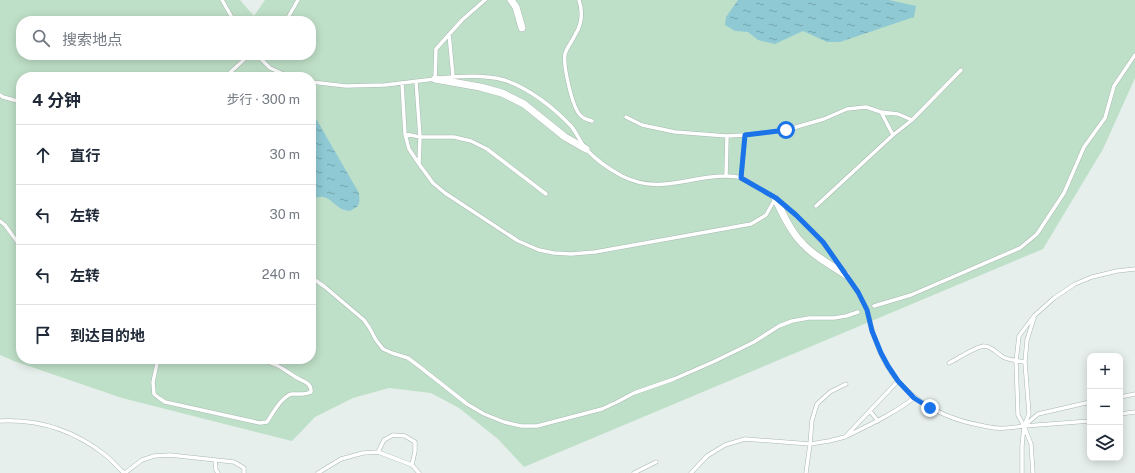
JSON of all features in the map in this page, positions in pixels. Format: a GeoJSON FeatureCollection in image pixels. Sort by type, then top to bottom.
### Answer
{"type":"FeatureCollection","features":[{"type":"Feature","properties":{"kind":"street"},"geometry":{"type":"LineString","coordinates":[[511,0],[516,7],[522,28]]}},
{"type":"Feature","properties":{"kind":"street"},"geometry":{"type":"LineString","coordinates":[[435,79],[480,87],[502,93],[524,104],[565,137],[586,149]]}},
{"type":"Feature","properties":{"kind":"street"},"geometry":{"type":"LineString","coordinates":[[776,198],[788,224],[802,244],[818,257],[846,275]]}},
{"type":"Feature","properties":{"kind":"lane"},"geometry":{"type":"LineString","coordinates":[[222,0],[231,16]]}},
{"type":"Feature","properties":{"kind":"lane"},"geometry":{"type":"LineString","coordinates":[[289,16],[298,0]]}},
{"type":"Feature","properties":{"kind":"lane"},"geometry":{"type":"LineString","coordinates":[[435,79],[436,50],[462,20],[485,0]]}},
{"type":"Feature","properties":{"kind":"lane"},"geometry":{"type":"LineString","coordinates":[[579,0],[582,9],[582,21],[567,48],[565,68],[574,104],[581,116],[592,121]]}},
{"type":"Feature","properties":{"kind":"lane"},"geometry":{"type":"LineString","coordinates":[[449,34],[453,76]]}},
{"type":"Feature","properties":{"kind":"lane"},"geometry":{"type":"LineString","coordinates":[[874,306],[911,295],[1020,248],[1037,234],[1064,193],[1084,147],[1105,118],[1114,86],[1135,55]]}},
{"type":"Feature","properties":{"kind":"lane"},"geometry":{"type":"LineString","coordinates":[[230,72],[244,60]]}},
{"type":"Feature","properties":{"kind":"lane"},"geometry":{"type":"LineString","coordinates":[[262,60],[270,68],[279,72]]}},
{"type":"Feature","properties":{"kind":"lane"},"geometry":{"type":"LineString","coordinates":[[816,206],[893,135],[912,120],[961,70]]}},
{"type":"Feature","properties":{"kind":"lane"},"geometry":{"type":"LineString","coordinates":[[316,83],[346,86],[385,85],[453,76],[477,76],[504,80],[527,91],[558,113],[572,127],[586,149],[604,165],[623,176],[640,183],[655,185],[711,177],[726,176],[741,178],[776,198],[796,215],[823,242],[858,292],[867,310],[872,331],[888,366],[898,381],[914,398],[950,418],[967,423],[997,428],[1087,421]]}},
{"type":"Feature","properties":{"kind":"lane"},"geometry":{"type":"LineString","coordinates":[[416,81],[420,137],[419,164]]}},
{"type":"Feature","properties":{"kind":"lane"},"geometry":{"type":"LineString","coordinates":[[402,83],[405,134],[409,149],[433,183],[445,193],[518,242],[539,250],[571,254],[596,252],[751,224],[766,215],[776,198]]}},
{"type":"Feature","properties":{"kind":"lane"},"geometry":{"type":"LineString","coordinates":[[0,95],[16,101]]}},
{"type":"Feature","properties":{"kind":"lane"},"geometry":{"type":"LineString","coordinates":[[626,117],[642,125],[675,132],[727,136],[786,130],[824,119],[847,109],[866,107],[881,112],[898,114],[912,120]]}},
{"type":"Feature","properties":{"kind":"lane"},"geometry":{"type":"LineString","coordinates":[[881,112],[893,135]]}},
{"type":"Feature","properties":{"kind":"lane"},"geometry":{"type":"LineString","coordinates":[[405,134],[420,137],[454,137],[471,141],[487,149],[546,194]]}},
{"type":"Feature","properties":{"kind":"lane"},"geometry":{"type":"LineString","coordinates":[[741,178],[745,135]]}},
{"type":"Feature","properties":{"kind":"lane"},"geometry":{"type":"LineString","coordinates":[[726,176],[727,136]]}},
{"type":"Feature","properties":{"kind":"lane"},"geometry":{"type":"LineString","coordinates":[[0,221],[16,241]]}},
{"type":"Feature","properties":{"kind":"lane"},"geometry":{"type":"LineString","coordinates":[[1033,473],[1031,444],[1018,415],[1016,361],[1019,336],[1034,316],[1054,298],[1075,284],[1117,271],[1135,269]]}},
{"type":"Feature","properties":{"kind":"lane"},"geometry":{"type":"LineString","coordinates":[[316,280],[326,287],[364,320],[383,349],[408,358],[467,404],[484,414],[504,422],[521,426],[537,426],[602,409],[634,392],[674,379],[713,362],[754,342],[779,326],[792,321],[809,318],[834,318],[858,312]]}},
{"type":"Feature","properties":{"kind":"lane"},"geometry":{"type":"LineString","coordinates":[[1022,473],[1024,426],[1029,414],[1025,362],[1027,340],[1034,316]]}},
{"type":"Feature","properties":{"kind":"lane"},"geometry":{"type":"LineString","coordinates":[[949,363],[985,346],[1003,356],[1016,361],[1025,362]]}},
{"type":"Feature","properties":{"kind":"lane"},"geometry":{"type":"LineString","coordinates":[[157,364],[153,382],[154,394],[158,398],[166,402],[260,423],[267,422],[283,399],[290,395],[307,394],[311,392],[310,386],[303,380],[296,378],[274,364]]}},
{"type":"Feature","properties":{"kind":"lane"},"geometry":{"type":"LineString","coordinates":[[845,437],[898,381]]}},
{"type":"Feature","properties":{"kind":"lane"},"geometry":{"type":"LineString","coordinates":[[806,473],[812,420],[817,404],[830,392],[846,384]]}},
{"type":"Feature","properties":{"kind":"lane"},"geometry":{"type":"LineString","coordinates":[[1123,396],[1135,394]]}},
{"type":"Feature","properties":{"kind":"lane"},"geometry":{"type":"LineString","coordinates":[[690,473],[707,456],[725,445],[745,439],[810,444],[830,442],[845,437],[878,421],[914,398]]}},
{"type":"Feature","properties":{"kind":"lane"},"geometry":{"type":"LineString","coordinates":[[1024,426],[1038,414],[1087,403]]}},
{"type":"Feature","properties":{"kind":"lane"},"geometry":{"type":"LineString","coordinates":[[870,411],[878,421]]}},
{"type":"Feature","properties":{"kind":"lane"},"geometry":{"type":"LineString","coordinates":[[1123,414],[1135,412]]}},
{"type":"Feature","properties":{"kind":"lane"},"geometry":{"type":"LineString","coordinates":[[0,422],[30,422],[56,427],[85,440],[105,455],[124,473],[142,460],[154,456],[170,455],[234,462],[244,468],[244,473]]}},
{"type":"Feature","properties":{"kind":"lane"},"geometry":{"type":"LineString","coordinates":[[378,452],[384,440],[393,435],[406,436],[414,442],[416,451],[412,465]]}},
{"type":"Feature","properties":{"kind":"lane"},"geometry":{"type":"LineString","coordinates":[[318,473],[341,459],[363,453],[378,452],[412,465],[419,473]]}},
{"type":"Feature","properties":{"kind":"lane"},"geometry":{"type":"LineString","coordinates":[[215,460],[216,470],[218,473]]}},
{"type":"Feature","properties":{"kind":"lane"},"geometry":{"type":"LineString","coordinates":[[634,473],[656,462]]}},
{"type":"Feature","properties":{"kind":"green space"},"geometry":{"type":"Polygon","coordinates":[[[0,0],[240,0],[254,16],[265,0],[1135,0],[1135,78],[1103,149],[1043,249],[524,467],[498,439],[459,408],[431,393],[389,388],[353,398],[315,417],[292,441],[122,398],[23,364],[316,364],[316,72],[16,72],[16,362],[0,355],[0,0]]]}},
{"type":"Feature","properties":{"kind":"water"},"geometry":{"type":"Polygon","coordinates":[[[738,0],[889,0],[916,6],[914,17],[840,42],[827,42],[803,31],[775,44],[758,40],[748,32],[735,31],[725,25],[726,17],[738,0]]]}},
{"type":"Feature","properties":{"kind":"water"},"geometry":{"type":"Polygon","coordinates":[[[316,119],[359,193],[359,204],[356,208],[350,211],[341,209],[327,198],[316,198],[316,119]]]}},
{"type":"Feature","properties":{"kind":"route"},"geometry":{"type":"LineString","coordinates":[[786,130],[745,135],[741,178],[776,198],[796,215],[823,242],[858,292],[867,310],[872,331],[888,366],[898,381],[914,398],[930,408]]}}]}
